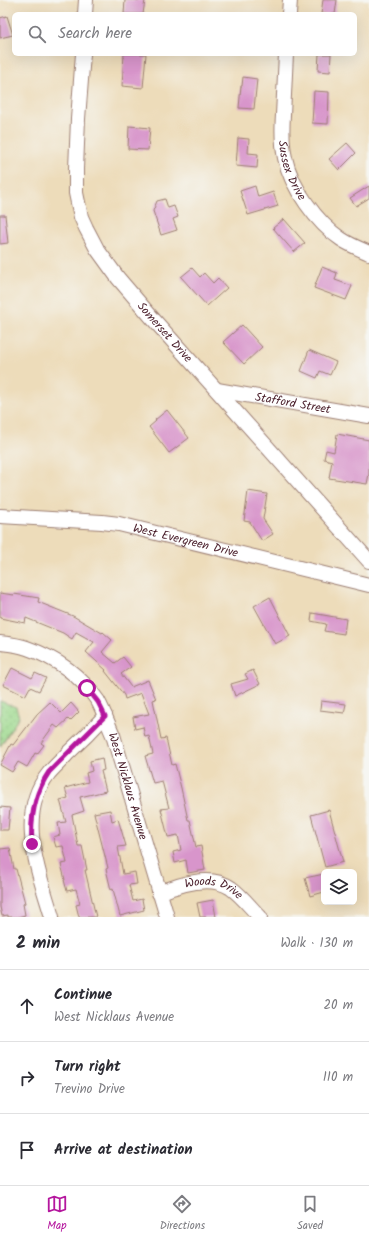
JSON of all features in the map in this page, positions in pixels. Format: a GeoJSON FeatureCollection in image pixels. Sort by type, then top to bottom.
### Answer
{"type":"FeatureCollection","features":[{"type":"Feature","properties":{"kind":"street"},"geometry":{"type":"LineString","coordinates":[[85,12],[86,0]]}},
{"type":"Feature","properties":{"kind":"street"},"geometry":{"type":"LineString","coordinates":[[289,12],[290,0]]}},
{"type":"Feature","properties":{"kind":"street","name":"Somerset Drive"},"geometry":{"type":"LineString","coordinates":[[83,56],[77,148],[76,194],[86,228],[97,249],[118,278],[369,561]]}},
{"type":"Feature","properties":{"kind":"street","name":"Sussex Drive"},"geometry":{"type":"LineString","coordinates":[[286,56],[283,136],[285,159],[291,177],[306,203],[334,234],[351,245],[369,253]]}},
{"type":"Feature","properties":{"kind":"street","name":"Stafford Street"},"geometry":{"type":"LineString","coordinates":[[217,390],[369,416]]}},
{"type":"Feature","properties":{"kind":"street","name":"West Evergreen Drive"},"geometry":{"type":"LineString","coordinates":[[0,516],[119,524],[369,585]]}},
{"type":"Feature","properties":{"kind":"street","name":"West Nicklaus Avenue"},"geometry":{"type":"LineString","coordinates":[[0,643],[26,648],[44,654],[60,663],[74,674],[98,702],[113,735],[166,917]]}},
{"type":"Feature","properties":{"kind":"street"},"geometry":{"type":"LineString","coordinates":[[52,917],[32,844],[31,824],[34,805],[40,788],[49,772],[105,716]]}},
{"type":"Feature","properties":{"kind":"street","name":"Woods Drive"},"geometry":{"type":"LineString","coordinates":[[159,893],[177,885],[205,882],[225,884],[237,893],[260,917]]}},
{"type":"Feature","properties":{"kind":"green space"},"geometry":{"type":"Polygon","coordinates":[[[0,701],[16,707],[19,717],[0,747],[0,701]]]}},
{"type":"Feature","properties":{"kind":"building"},"geometry":{"type":"Polygon","coordinates":[[[125,0],[145,0],[143,12],[124,12],[125,0]]]}},
{"type":"Feature","properties":{"kind":"building"},"geometry":{"type":"Polygon","coordinates":[[[323,0],[337,0],[335,12],[321,12],[323,0]]]}},
{"type":"Feature","properties":{"kind":"building"},"geometry":{"type":"Polygon","coordinates":[[[7,16],[12,35],[0,38],[0,18],[7,16]]]}},
{"type":"Feature","properties":{"kind":"building"},"geometry":{"type":"Polygon","coordinates":[[[124,56],[146,56],[143,88],[122,86],[124,56]]]}},
{"type":"Feature","properties":{"kind":"building"},"geometry":{"type":"Polygon","coordinates":[[[319,56],[331,56],[330,72],[318,71],[319,56]]]}},
{"type":"Feature","properties":{"kind":"building"},"geometry":{"type":"Polygon","coordinates":[[[243,77],[257,79],[254,109],[239,108],[243,77]]]}},
{"type":"Feature","properties":{"kind":"building"},"geometry":{"type":"Polygon","coordinates":[[[314,91],[329,92],[328,124],[312,123],[314,91]]]}},
{"type":"Feature","properties":{"kind":"building"},"geometry":{"type":"Polygon","coordinates":[[[129,126],[150,128],[148,150],[128,149],[129,126]]]}},
{"type":"Feature","properties":{"kind":"building"},"geometry":{"type":"Polygon","coordinates":[[[238,138],[249,139],[248,153],[258,154],[257,168],[236,166],[238,138]]]}},
{"type":"Feature","properties":{"kind":"building"},"geometry":{"type":"Polygon","coordinates":[[[347,143],[356,153],[339,170],[329,159],[347,143]]]}},
{"type":"Feature","properties":{"kind":"building"},"geometry":{"type":"Polygon","coordinates":[[[255,186],[258,197],[273,192],[278,206],[248,215],[240,191],[255,186]]]}},
{"type":"Feature","properties":{"kind":"building"},"geometry":{"type":"Polygon","coordinates":[[[369,186],[369,198],[356,206],[350,198],[369,186]]]}},
{"type":"Feature","properties":{"kind":"building"},"geometry":{"type":"Polygon","coordinates":[[[165,199],[168,208],[174,206],[178,217],[173,219],[177,230],[161,235],[153,211],[157,201],[165,199]]]}},
{"type":"Feature","properties":{"kind":"building"},"geometry":{"type":"Polygon","coordinates":[[[0,215],[5,215],[8,243],[0,244],[0,215]]]}},
{"type":"Feature","properties":{"kind":"building"},"geometry":{"type":"Polygon","coordinates":[[[284,219],[305,243],[294,252],[273,228],[284,219]]]}},
{"type":"Feature","properties":{"kind":"building"},"geometry":{"type":"Polygon","coordinates":[[[322,267],[337,273],[335,280],[352,286],[346,300],[314,288],[322,267]]]}},
{"type":"Feature","properties":{"kind":"building"},"geometry":{"type":"Polygon","coordinates":[[[192,268],[200,277],[204,273],[213,283],[218,278],[227,288],[207,306],[181,277],[192,268]]]}},
{"type":"Feature","properties":{"kind":"building"},"geometry":{"type":"Polygon","coordinates":[[[242,325],[262,347],[244,364],[223,342],[242,325]]]}},
{"type":"Feature","properties":{"kind":"building"},"geometry":{"type":"Polygon","coordinates":[[[309,350],[336,362],[330,375],[320,371],[317,378],[301,371],[309,350]]]}},
{"type":"Feature","properties":{"kind":"building"},"geometry":{"type":"Polygon","coordinates":[[[167,410],[189,438],[169,453],[149,427],[167,410]]]}},
{"type":"Feature","properties":{"kind":"building"},"geometry":{"type":"Polygon","coordinates":[[[337,434],[369,440],[369,474],[367,484],[329,478],[332,461],[324,459],[326,450],[334,452],[337,434]]]}},
{"type":"Feature","properties":{"kind":"building"},"geometry":{"type":"Polygon","coordinates":[[[248,491],[267,494],[263,519],[273,534],[262,541],[250,522],[244,521],[248,491]]]}},
{"type":"Feature","properties":{"kind":"building"},"geometry":{"type":"Polygon","coordinates":[[[0,593],[39,598],[38,602],[73,616],[102,633],[103,632],[112,640],[102,652],[115,663],[123,657],[131,667],[121,674],[131,687],[148,680],[156,699],[153,700],[161,739],[166,738],[172,765],[175,764],[188,820],[190,820],[196,847],[201,846],[205,870],[188,873],[186,860],[175,863],[173,852],[181,850],[178,835],[168,837],[161,809],[169,808],[162,781],[153,783],[145,756],[153,754],[149,736],[145,737],[143,727],[135,729],[133,717],[149,714],[141,693],[125,699],[124,695],[105,671],[106,670],[86,652],[94,642],[76,632],[72,639],[63,633],[26,618],[25,623],[0,618],[0,593]]]}},
{"type":"Feature","properties":{"kind":"building"},"geometry":{"type":"Polygon","coordinates":[[[270,597],[290,636],[275,644],[254,606],[270,597]]]}},
{"type":"Feature","properties":{"kind":"building"},"geometry":{"type":"Polygon","coordinates":[[[312,613],[346,619],[344,634],[324,631],[326,624],[311,621],[312,613]]]}},
{"type":"Feature","properties":{"kind":"building"},"geometry":{"type":"Polygon","coordinates":[[[12,668],[32,678],[35,673],[46,678],[39,691],[30,687],[25,696],[3,685],[12,668]]]}},
{"type":"Feature","properties":{"kind":"building"},"geometry":{"type":"Polygon","coordinates":[[[253,670],[260,684],[235,696],[231,684],[248,679],[245,674],[253,670]]]}},
{"type":"Feature","properties":{"kind":"building"},"geometry":{"type":"Polygon","coordinates":[[[321,701],[346,704],[344,713],[320,710],[321,701]]]}},
{"type":"Feature","properties":{"kind":"building"},"geometry":{"type":"Polygon","coordinates":[[[50,702],[61,713],[71,703],[79,712],[70,721],[68,719],[58,728],[54,725],[41,743],[44,745],[37,754],[35,753],[27,767],[18,762],[12,772],[0,765],[11,744],[13,745],[37,714],[50,702]]]}},
{"type":"Feature","properties":{"kind":"building"},"geometry":{"type":"Polygon","coordinates":[[[102,758],[104,770],[101,771],[106,791],[80,797],[84,811],[72,815],[78,846],[82,846],[87,870],[85,870],[96,917],[79,917],[76,905],[80,904],[76,889],[67,891],[64,880],[61,864],[67,863],[63,846],[56,847],[53,837],[60,835],[58,823],[66,822],[60,800],[68,798],[65,788],[88,782],[86,773],[92,771],[90,761],[102,758]]]}},
{"type":"Feature","properties":{"kind":"building"},"geometry":{"type":"Polygon","coordinates":[[[0,807],[10,808],[8,830],[0,830],[0,807]]]}},
{"type":"Feature","properties":{"kind":"building"},"geometry":{"type":"Polygon","coordinates":[[[110,810],[112,821],[118,819],[126,846],[118,847],[123,874],[135,872],[137,884],[129,885],[133,901],[142,899],[144,910],[120,916],[113,889],[111,890],[106,869],[108,868],[94,813],[110,810]]]}},
{"type":"Feature","properties":{"kind":"building"},"geometry":{"type":"Polygon","coordinates":[[[329,810],[343,862],[325,867],[311,815],[329,810]]]}},
{"type":"Feature","properties":{"kind":"building"},"geometry":{"type":"Polygon","coordinates":[[[10,848],[14,869],[16,869],[25,903],[23,904],[25,915],[18,917],[8,917],[8,915],[2,916],[0,907],[0,849],[10,848]]]}},
{"type":"Feature","properties":{"kind":"building"},"geometry":{"type":"Polygon","coordinates":[[[321,875],[321,893],[310,896],[305,878],[321,875]]]}},
{"type":"Feature","properties":{"kind":"building"},"geometry":{"type":"Polygon","coordinates":[[[213,900],[216,917],[200,917],[197,903],[213,900]]]}},
{"type":"Feature","properties":{"kind":"route"},"geometry":{"type":"LineString","coordinates":[[32,844],[32,814],[36,796],[44,780],[49,772],[105,716],[98,702],[87,688]]}}]}
